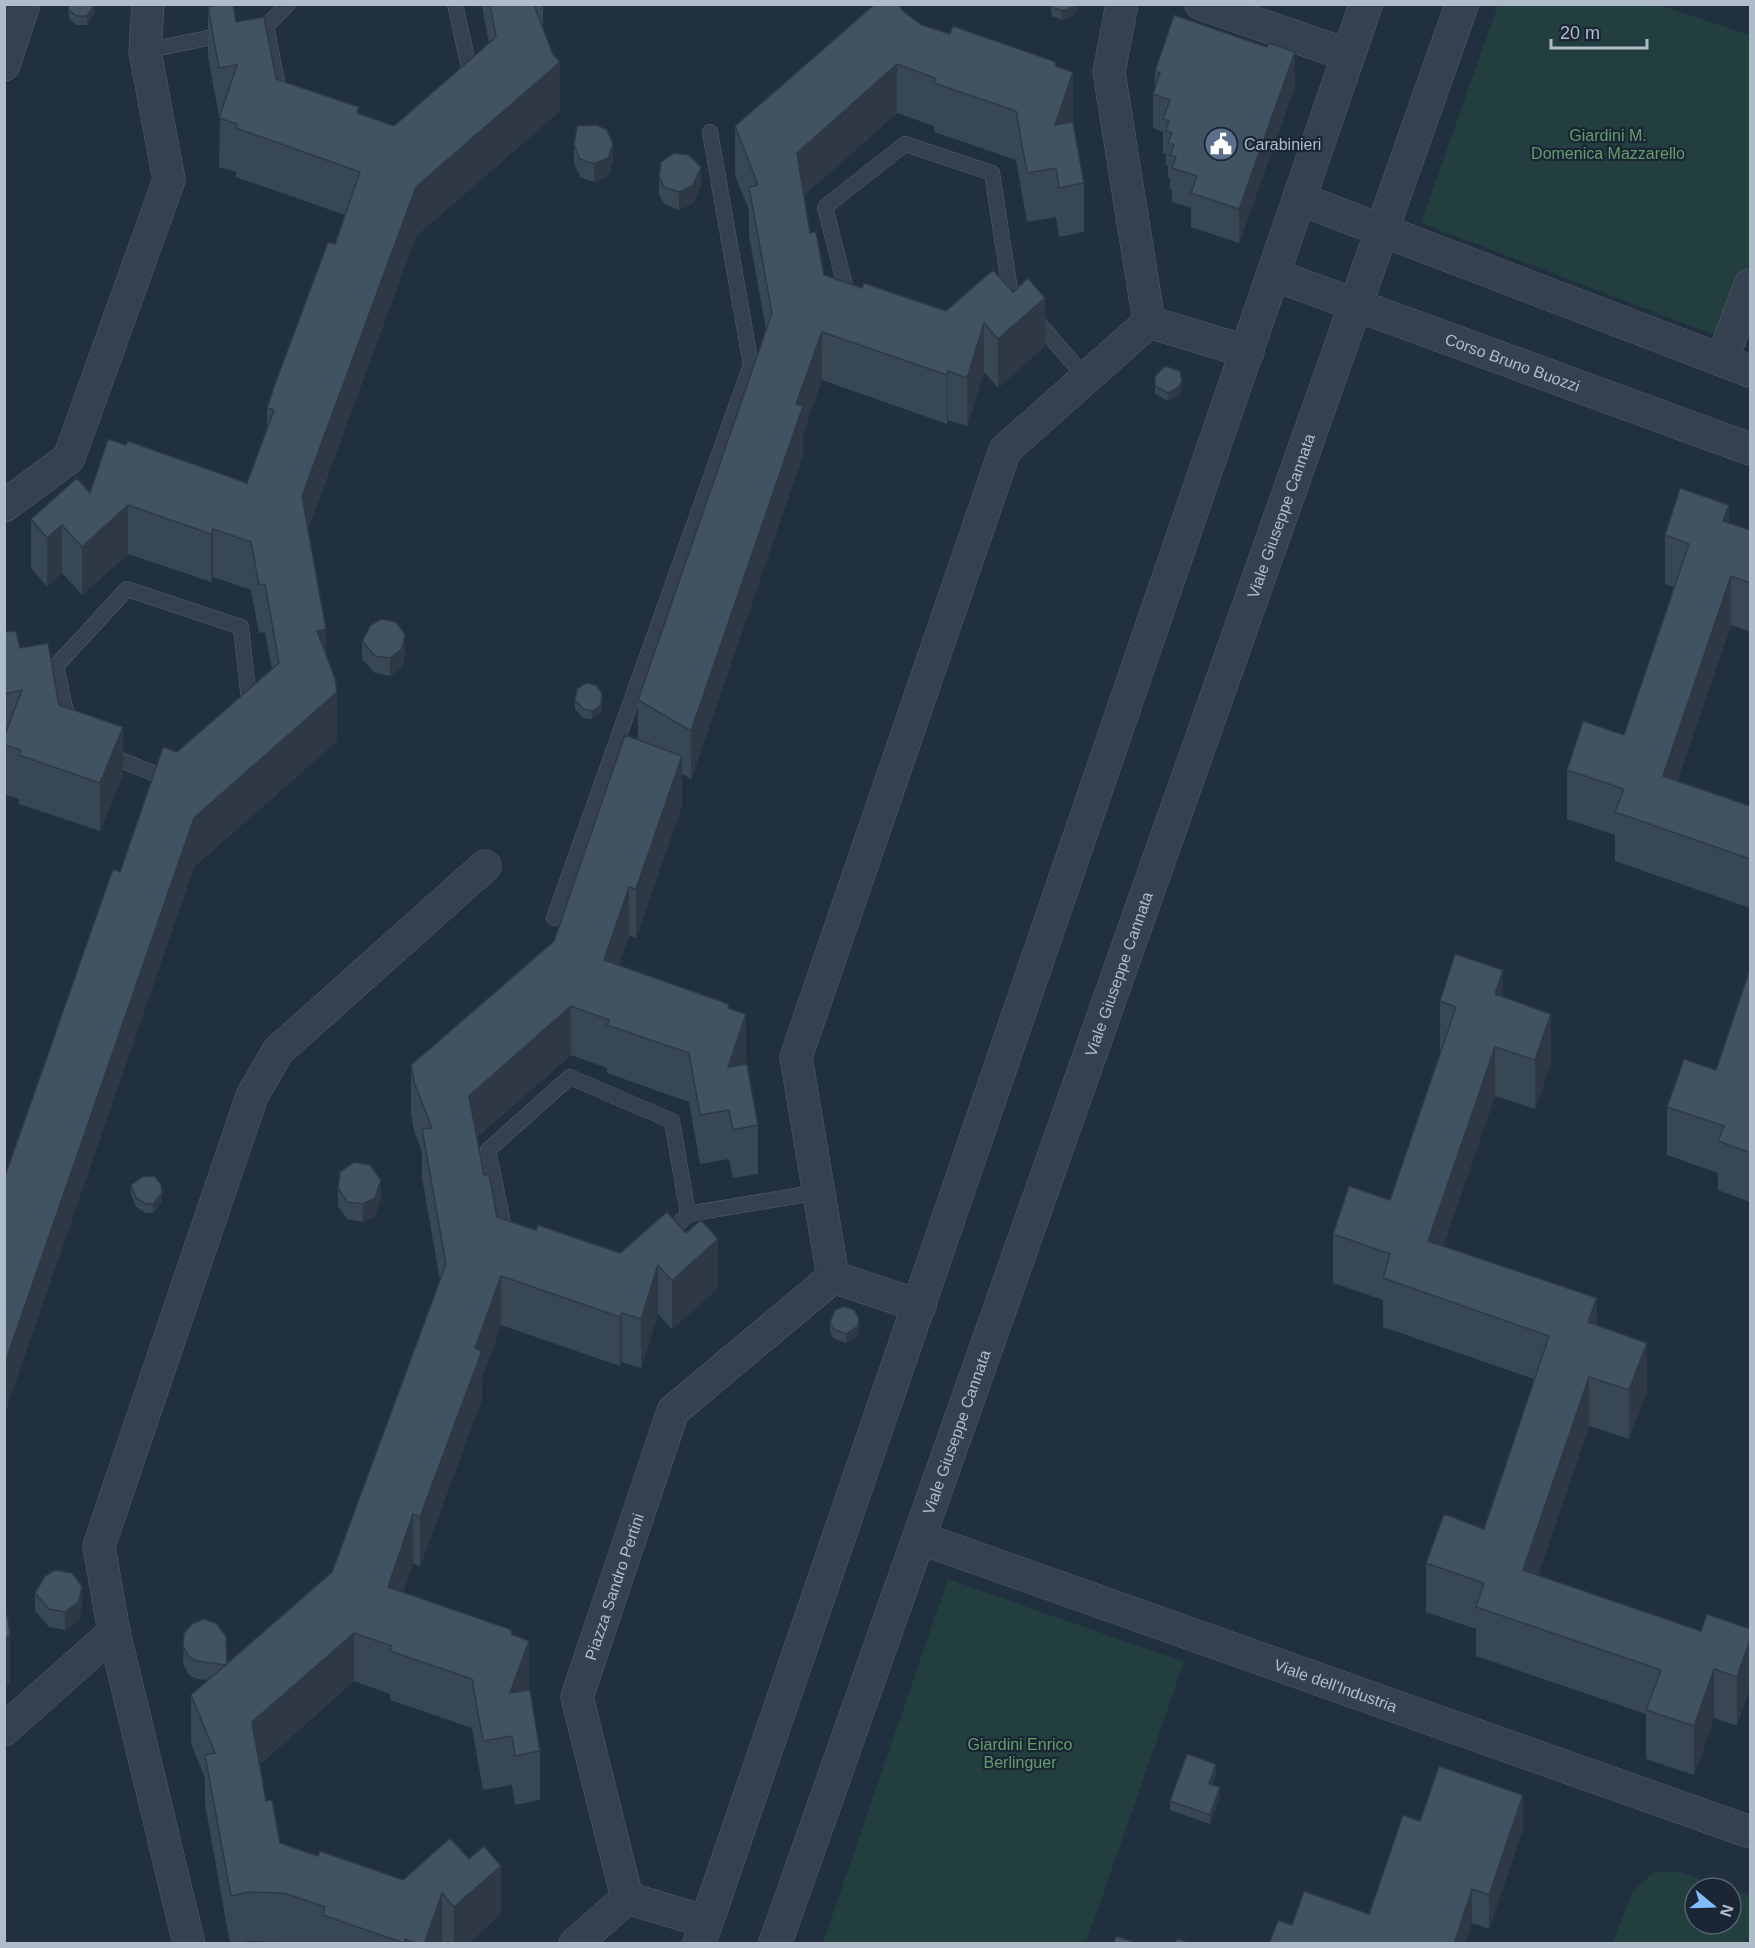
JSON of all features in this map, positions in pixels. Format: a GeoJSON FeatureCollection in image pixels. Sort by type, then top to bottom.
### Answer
{"type":"FeatureCollection","features":[{"type":"Feature","properties":{"kind":"street"},"geometry":{"type":"LineString","coordinates":[[4,64],[24,4]]}},
{"type":"Feature","properties":{"kind":"street"},"geometry":{"type":"LineString","coordinates":[[4,506],[69,458],[169,180],[145,51],[148,4]]}},
{"type":"Feature","properties":{"kind":"street"},"geometry":{"type":"LineString","coordinates":[[1122,4],[1109,72],[1149,321]]}},
{"type":"Feature","properties":{"kind":"street"},"geometry":{"type":"LineString","coordinates":[[1201,4],[1348,54]]}},
{"type":"Feature","properties":{"kind":"street"},"geometry":{"type":"LineString","coordinates":[[575,1944],[627,1898],[703,1933],[1366,4]]}},
{"type":"Feature","properties":{"kind":"street","name":"Viale Giuseppe Cannata"},"geometry":{"type":"LineString","coordinates":[[775,1944],[1462,4]]}},
{"type":"Feature","properties":{"kind":"street"},"geometry":{"type":"LineString","coordinates":[[1300,199],[1384,229],[1736,365],[1750,285]]}},
{"type":"Feature","properties":{"kind":"street","name":"Corso Bruno Buozzi"},"geometry":{"type":"LineString","coordinates":[[1274,275],[1750,449]]}},
{"type":"Feature","properties":{"kind":"street"},"geometry":{"type":"LineString","coordinates":[[1149,321],[1248,352]]}},
{"type":"Feature","properties":{"kind":"street"},"geometry":{"type":"LineString","coordinates":[[920,1306],[833,1277],[796,1058],[1005,450],[1149,321]]}},
{"type":"Feature","properties":{"kind":"street"},"geometry":{"type":"LineString","coordinates":[[189,1944],[114,1632],[99,1546],[252,1096],[278,1051],[485,866]]}},
{"type":"Feature","properties":{"kind":"street","name":"Piazza Sandro Pertini"},"geometry":{"type":"LineString","coordinates":[[627,1898],[578,1697],[587,1668],[673,1411],[833,1277]]}},
{"type":"Feature","properties":{"kind":"street","name":"Viale dell'Industria"},"geometry":{"type":"LineString","coordinates":[[920,1538],[1750,1832]]}},
{"type":"Feature","properties":{"kind":"street"},"geometry":{"type":"LineString","coordinates":[[4,1730],[114,1632]]}},
{"type":"Feature","properties":{"kind":"lane"},"geometry":{"type":"LineString","coordinates":[[145,51],[266,26],[288,4]]}},
{"type":"Feature","properties":{"kind":"lane"},"geometry":{"type":"LineString","coordinates":[[455,4],[472,83],[464,90]]}},
{"type":"Feature","properties":{"kind":"lane"},"geometry":{"type":"LineString","coordinates":[[266,26],[283,111]]}},
{"type":"Feature","properties":{"kind":"lane"},"geometry":{"type":"LineString","coordinates":[[554,918],[751,365],[710,132]]}},
{"type":"Feature","properties":{"kind":"lane"},"geometry":{"type":"LineString","coordinates":[[862,310],[850,307],[825,207],[905,144],[992,173],[1010,290],[1086,378]]}},
{"type":"Feature","properties":{"kind":"lane"},"geometry":{"type":"LineString","coordinates":[[992,301],[1010,290]]}},
{"type":"Feature","properties":{"kind":"lane"},"geometry":{"type":"LineString","coordinates":[[4,671],[56,666],[126,589],[241,627],[251,715],[243,723]]}},
{"type":"Feature","properties":{"kind":"lane"},"geometry":{"type":"LineString","coordinates":[[56,666],[73,741]]}},
{"type":"Feature","properties":{"kind":"lane"},"geometry":{"type":"LineString","coordinates":[[94,749],[179,783],[187,776]]}},
{"type":"Feature","properties":{"kind":"lane"},"geometry":{"type":"LineString","coordinates":[[518,1247],[507,1243],[488,1150],[570,1077],[672,1121],[688,1214]]}},
{"type":"Feature","properties":{"kind":"lane"},"geometry":{"type":"LineString","coordinates":[[650,1253],[688,1214],[819,1192]]}},
{"type":"Feature","properties":{"kind":"green space","name":"Giardini M. Domenica Mazzarello"},"geometry":{"type":"Polygon","coordinates":[[[1498,5],[1659,5],[1750,35],[1750,263],[1722,338],[1421,223],[1498,5]]]}},
{"type":"Feature","properties":{"kind":"green space","name":"Giardini Enrico Berlinguer"},"geometry":{"type":"Polygon","coordinates":[[[948,1579],[1184,1662],[1086,1943],[823,1943],[948,1579]]]}},
{"type":"Feature","properties":{"kind":"green space"},"geometry":{"type":"Polygon","coordinates":[[[1676,1871],[1691,1876],[1683,1876],[1683,1936],[1743,1936],[1743,1893],[1750,1896],[1750,1943],[1612,1943],[1633,1891],[1653,1873],[1676,1871]]]}},
{"type":"Feature","properties":{"kind":"building"},"geometry":{"type":"Polygon","coordinates":[[[68,4],[95,4],[87,16],[76,16],[69,10],[68,4]]]}},
{"type":"Feature","properties":{"kind":"building"},"geometry":{"type":"Polygon","coordinates":[[[233,4],[236,22],[264,17],[276,79],[359,107],[357,113],[394,126],[496,37],[490,4],[535,4],[553,54],[560,62],[416,187],[302,496],[326,629],[317,631],[335,678],[337,692],[194,818],[4,1366],[4,1179],[113,869],[120,872],[163,747],[177,752],[279,663],[265,584],[259,585],[251,542],[213,529],[211,534],[128,505],[82,547],[62,525],[47,538],[31,519],[77,478],[90,493],[108,439],[126,445],[128,441],[247,483],[274,410],[267,408],[275,384],[328,242],[335,244],[360,172],[236,128],[237,124],[219,118],[237,65],[219,68],[208,7],[233,4]]]}},
{"type":"Feature","properties":{"kind":"building"},"geometry":{"type":"Polygon","coordinates":[[[875,4],[898,4],[903,11],[922,25],[950,34],[953,26],[1056,62],[1055,66],[1073,72],[1055,125],[1073,122],[1084,183],[1059,188],[1056,168],[1027,173],[1016,111],[934,83],[935,78],[897,64],[797,153],[810,233],[816,232],[824,275],[862,288],[864,283],[946,311],[993,270],[1013,292],[1028,278],[1045,298],[998,339],[984,323],[967,378],[948,371],[947,375],[822,332],[796,404],[803,406],[691,731],[638,700],[772,313],[749,187],[758,185],[735,126],[875,4]]]}},
{"type":"Feature","properties":{"kind":"building"},"geometry":{"type":"Polygon","coordinates":[[[1052,4],[1075,4],[1062,11],[1052,7],[1052,4]]]}},
{"type":"Feature","properties":{"kind":"building","name":"Carabinieri"},"geometry":{"type":"Polygon","coordinates":[[[1174,15],[1267,47],[1269,43],[1295,52],[1239,209],[1191,193],[1197,176],[1172,168],[1176,157],[1170,155],[1174,145],[1168,143],[1172,133],[1166,131],[1169,121],[1163,119],[1170,100],[1153,94],[1160,73],[1155,71],[1174,15]]]}},
{"type":"Feature","properties":{"kind":"building"},"geometry":{"type":"Polygon","coordinates":[[[597,125],[607,130],[613,144],[608,158],[594,164],[580,159],[574,145],[577,126],[597,125]]]}},
{"type":"Feature","properties":{"kind":"building"},"geometry":{"type":"Polygon","coordinates":[[[674,153],[689,155],[701,167],[693,185],[679,192],[664,187],[659,176],[661,162],[674,153]]]}},
{"type":"Feature","properties":{"kind":"building"},"geometry":{"type":"Polygon","coordinates":[[[1165,366],[1180,371],[1182,380],[1179,387],[1168,393],[1155,386],[1155,376],[1165,366]]]}},
{"type":"Feature","properties":{"kind":"building"},"geometry":{"type":"Polygon","coordinates":[[[1680,488],[1729,505],[1723,521],[1750,530],[1750,583],[1731,576],[1663,776],[1750,806],[1750,859],[1615,812],[1624,789],[1567,770],[1583,721],[1624,735],[1689,544],[1665,535],[1680,488]]]}},
{"type":"Feature","properties":{"kind":"building"},"geometry":{"type":"Polygon","coordinates":[[[381,619],[396,622],[405,634],[402,649],[390,658],[375,656],[362,641],[371,625],[381,619]]]}},
{"type":"Feature","properties":{"kind":"building"},"geometry":{"type":"Polygon","coordinates":[[[16,631],[20,648],[48,643],[59,705],[123,727],[100,783],[19,755],[21,750],[4,745],[4,737],[22,690],[4,694],[4,632],[16,631]]]}},
{"type":"Feature","properties":{"kind":"building"},"geometry":{"type":"Polygon","coordinates":[[[586,683],[596,685],[602,693],[601,705],[592,711],[583,709],[575,700],[577,689],[586,683]]]}},
{"type":"Feature","properties":{"kind":"building"},"geometry":{"type":"Polygon","coordinates":[[[625,735],[682,756],[636,889],[629,887],[604,960],[729,1004],[728,1008],[746,1014],[728,1067],[747,1064],[758,1125],[733,1130],[729,1110],[700,1115],[689,1053],[607,1025],[609,1020],[571,1006],[469,1096],[484,1175],[489,1174],[497,1217],[536,1230],[538,1225],[620,1253],[667,1212],[686,1233],[701,1220],[718,1239],[672,1281],[658,1265],[641,1319],[622,1313],[620,1317],[501,1276],[475,1348],[482,1351],[420,1517],[413,1514],[388,1587],[512,1630],[511,1634],[529,1641],[510,1693],[530,1690],[540,1751],[515,1756],[512,1736],[483,1741],[472,1679],[390,1651],[392,1646],[354,1633],[252,1722],[266,1801],[272,1800],[280,1843],[318,1856],[320,1851],[403,1880],[450,1838],[469,1859],[484,1846],[501,1866],[454,1907],[442,1893],[424,1944],[405,1939],[404,1943],[323,1915],[325,1907],[284,1893],[249,1892],[231,1896],[205,1755],[215,1753],[191,1695],[332,1572],[446,1264],[422,1129],[432,1128],[414,1082],[411,1065],[554,941],[625,735]]]}},
{"type":"Feature","properties":{"kind":"building"},"geometry":{"type":"Polygon","coordinates":[[[1455,954],[1503,970],[1495,994],[1551,1014],[1535,1060],[1495,1047],[1428,1241],[1597,1298],[1588,1322],[1647,1343],[1629,1390],[1589,1377],[1523,1570],[1701,1631],[1707,1614],[1750,1629],[1750,1640],[1737,1677],[1714,1669],[1694,1726],[1646,1710],[1661,1670],[1476,1607],[1484,1583],[1426,1563],[1444,1514],[1484,1529],[1549,1336],[1383,1278],[1390,1254],[1333,1234],[1349,1186],[1390,1200],[1456,1007],[1440,1001],[1455,954]]]}},
{"type":"Feature","properties":{"kind":"building"},"geometry":{"type":"Polygon","coordinates":[[[1750,969],[1750,1153],[1718,1141],[1724,1126],[1667,1107],[1684,1059],[1716,1070],[1750,969]]]}},
{"type":"Feature","properties":{"kind":"building"},"geometry":{"type":"Polygon","coordinates":[[[354,1162],[370,1165],[381,1180],[375,1198],[363,1204],[347,1202],[338,1188],[340,1172],[354,1162]]]}},
{"type":"Feature","properties":{"kind":"building"},"geometry":{"type":"Polygon","coordinates":[[[154,1176],[161,1184],[162,1193],[153,1204],[146,1204],[136,1198],[131,1185],[142,1177],[154,1176]]]}},
{"type":"Feature","properties":{"kind":"building"},"geometry":{"type":"Polygon","coordinates":[[[844,1306],[854,1310],[859,1318],[858,1326],[846,1334],[833,1329],[830,1322],[835,1310],[844,1306]]]}},
{"type":"Feature","properties":{"kind":"building"},"geometry":{"type":"Polygon","coordinates":[[[55,1570],[72,1573],[82,1586],[79,1602],[65,1612],[49,1609],[35,1593],[45,1576],[55,1570]]]}},
{"type":"Feature","properties":{"kind":"building"},"geometry":{"type":"Polygon","coordinates":[[[4,1610],[8,1618],[10,1635],[4,1640],[4,1610]]]}},
{"type":"Feature","properties":{"kind":"building"},"geometry":{"type":"Polygon","coordinates":[[[203,1619],[216,1623],[226,1636],[227,1663],[225,1665],[197,1661],[189,1657],[183,1646],[184,1633],[192,1624],[203,1619]]]}},
{"type":"Feature","properties":{"kind":"building"},"geometry":{"type":"Polygon","coordinates":[[[1187,1754],[1216,1764],[1209,1784],[1220,1787],[1210,1815],[1170,1801],[1187,1754]]]}},
{"type":"Feature","properties":{"kind":"building"},"geometry":{"type":"Polygon","coordinates":[[[1439,1766],[1523,1795],[1489,1895],[1472,1889],[1454,1944],[1269,1944],[1278,1920],[1292,1925],[1304,1891],[1369,1914],[1403,1815],[1420,1821],[1439,1766]]]}},
{"type":"Feature","properties":{"kind":"building"},"geometry":{"type":"Polygon","coordinates":[[[1116,1936],[1140,1944],[1113,1944],[1116,1936]]]}},
{"type":"Feature","properties":{"kind":"building"},"geometry":{"type":"Polygon","coordinates":[[[1177,1938],[1192,1944],[1175,1944],[1177,1938]]]}},
{"type":"Feature","properties":{"kind":"place","name":"Carabinieri"},"geometry":{"type":"Point","coordinates":[1221,144]}}]}
